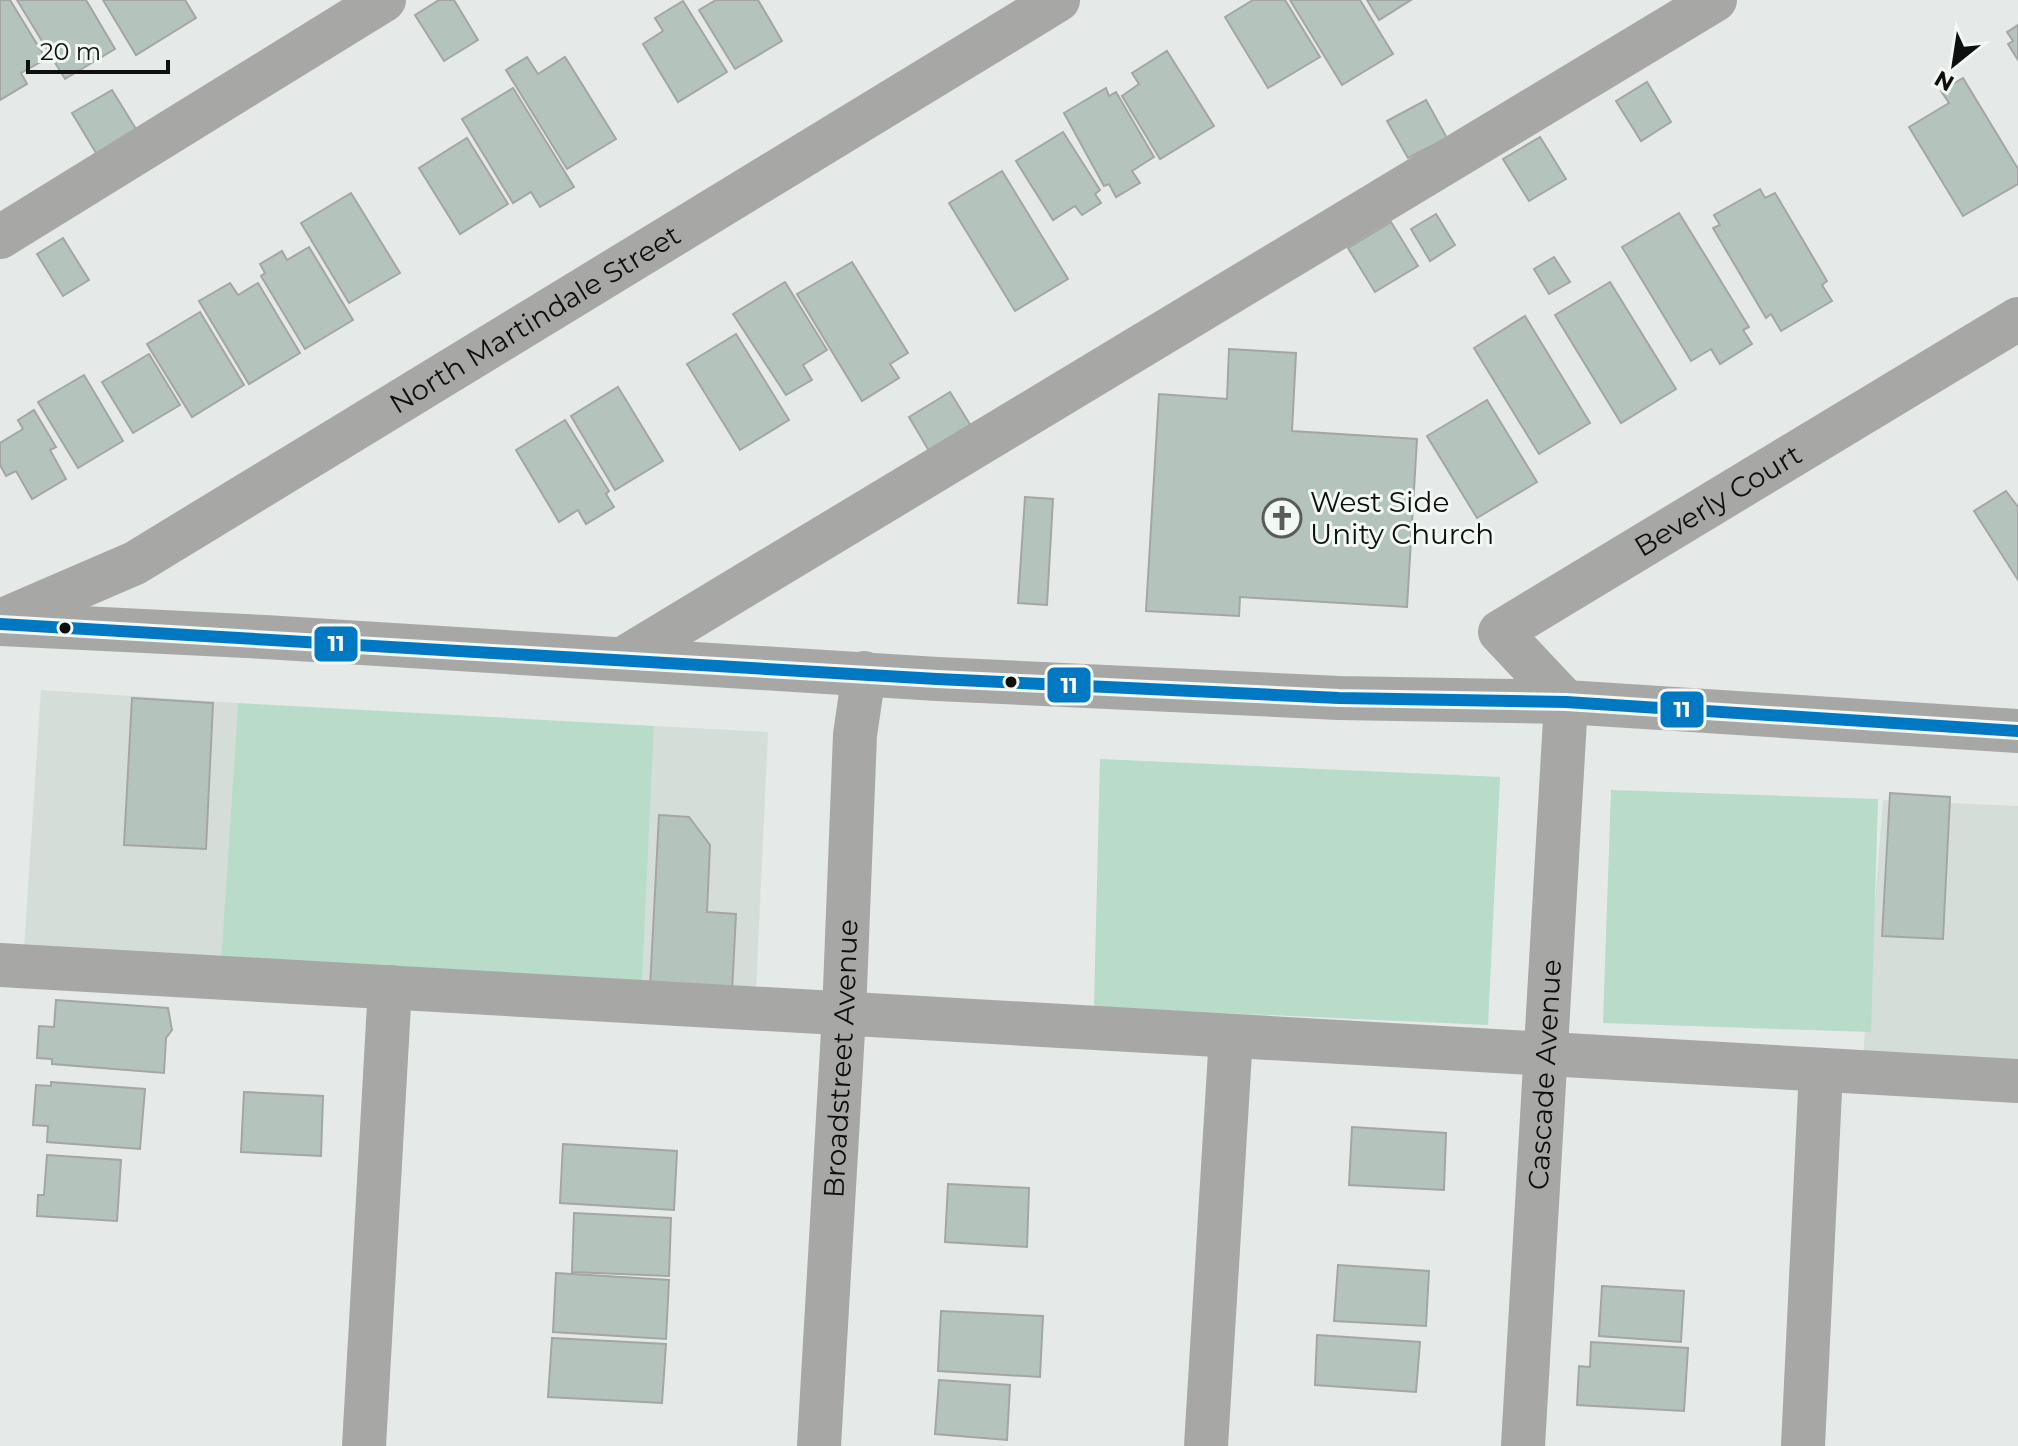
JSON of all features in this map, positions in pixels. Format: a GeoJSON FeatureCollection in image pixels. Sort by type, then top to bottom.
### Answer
{"type":"FeatureCollection","features":[{"type":"Feature","properties":{"kind":"street"},"geometry":{"type":"LineString","coordinates":[[0,237],[384,0]]}},
{"type":"Feature","properties":{"kind":"street","name":"North Martindale Street"},"geometry":{"type":"LineString","coordinates":[[0,622],[135,563],[1058,0]]}},
{"type":"Feature","properties":{"kind":"street"},"geometry":{"type":"LineString","coordinates":[[624,658],[1715,0]]}},
{"type":"Feature","properties":{"kind":"street","name":"Beverly Court"},"geometry":{"type":"LineString","coordinates":[[1566,702],[1500,632],[2018,319]]}},
{"type":"Feature","properties":{"kind":"street"},"geometry":{"type":"LineString","coordinates":[[0,622],[1339,698],[1566,702],[2018,731]]}},
{"type":"Feature","properties":{"kind":"street","name":"Broadstreet Avenue"},"geometry":{"type":"LineString","coordinates":[[819,1446],[844,1014],[855,735],[864,673]]}},
{"type":"Feature","properties":{"kind":"street","name":"Cascade Avenue"},"geometry":{"type":"LineString","coordinates":[[1523,1446],[1566,702]]}},
{"type":"Feature","properties":{"kind":"street"},"geometry":{"type":"LineString","coordinates":[[0,965],[2018,1081]]}},
{"type":"Feature","properties":{"kind":"street"},"geometry":{"type":"LineString","coordinates":[[364,1446],[390,987]]}},
{"type":"Feature","properties":{"kind":"street"},"geometry":{"type":"LineString","coordinates":[[1206,1446],[1231,1036]]}},
{"type":"Feature","properties":{"kind":"street"},"geometry":{"type":"LineString","coordinates":[[1803,1446],[1821,1070]]}},
{"type":"Feature","properties":{"kind":"shaded area"},"geometry":{"type":"Polygon","coordinates":[[[41,690],[238,703],[221,962],[24,949],[41,690]]]}},
{"type":"Feature","properties":{"kind":"shaded area"},"geometry":{"type":"Polygon","coordinates":[[[654,726],[768,732],[756,990],[642,985],[654,726]]]}},
{"type":"Feature","properties":{"kind":"shaded area"},"geometry":{"type":"Polygon","coordinates":[[[1883,800],[2018,806],[2018,1065],[1863,1057],[1883,800]]]}},
{"type":"Feature","properties":{"kind":"green space"},"geometry":{"type":"Polygon","coordinates":[[[238,703],[654,726],[642,985],[221,962],[238,703]]]}},
{"type":"Feature","properties":{"kind":"green space"},"geometry":{"type":"Polygon","coordinates":[[[1100,759],[1500,777],[1488,1025],[1094,1007],[1100,759]]]}},
{"type":"Feature","properties":{"kind":"green space"},"geometry":{"type":"Polygon","coordinates":[[[1611,790],[1878,799],[1871,1032],[1603,1023],[1611,790]]]}},
{"type":"Feature","properties":{"kind":"building"},"geometry":{"type":"Polygon","coordinates":[[[0,0],[10,0],[46,59],[21,73],[27,84],[0,100],[0,0]]]}},
{"type":"Feature","properties":{"kind":"building"},"geometry":{"type":"Polygon","coordinates":[[[17,0],[86,0],[115,49],[65,79],[17,0]]]}},
{"type":"Feature","properties":{"kind":"building"},"geometry":{"type":"Polygon","coordinates":[[[103,0],[185,0],[196,18],[136,55],[103,0]]]}},
{"type":"Feature","properties":{"kind":"building"},"geometry":{"type":"Polygon","coordinates":[[[439,0],[454,0],[478,40],[444,61],[415,15],[439,0]]]}},
{"type":"Feature","properties":{"kind":"building"},"geometry":{"type":"Polygon","coordinates":[[[716,0],[758,0],[782,41],[735,69],[699,10],[716,0]]]}},
{"type":"Feature","properties":{"kind":"building"},"geometry":{"type":"Polygon","coordinates":[[[1253,0],[1285,0],[1320,57],[1268,88],[1225,17],[1253,0]]]}},
{"type":"Feature","properties":{"kind":"building"},"geometry":{"type":"Polygon","coordinates":[[[1290,0],[1360,0],[1393,54],[1342,85],[1290,0]]]}},
{"type":"Feature","properties":{"kind":"building"},"geometry":{"type":"Polygon","coordinates":[[[1367,0],[1411,0],[1379,20],[1367,0]]]}},
{"type":"Feature","properties":{"kind":"building"},"geometry":{"type":"Polygon","coordinates":[[[683,1],[727,72],[678,102],[643,44],[663,31],[655,18],[683,1]]]}},
{"type":"Feature","properties":{"kind":"building"},"geometry":{"type":"Polygon","coordinates":[[[2018,25],[2018,60],[2008,44],[2013,41],[2007,32],[2018,25]]]}},
{"type":"Feature","properties":{"kind":"building"},"geometry":{"type":"Polygon","coordinates":[[[1167,51],[1214,126],[1160,159],[1122,96],[1139,84],[1132,73],[1167,51]]]}},
{"type":"Feature","properties":{"kind":"building"},"geometry":{"type":"Polygon","coordinates":[[[527,57],[538,74],[565,57],[616,139],[567,169],[506,70],[527,57]]]}},
{"type":"Feature","properties":{"kind":"building"},"geometry":{"type":"Polygon","coordinates":[[[1963,78],[2018,169],[2018,184],[1963,216],[1909,127],[1949,103],[1941,91],[1963,78]]]}},
{"type":"Feature","properties":{"kind":"building"},"geometry":{"type":"Polygon","coordinates":[[[1647,82],[1671,122],[1641,141],[1616,101],[1647,82]]]}},
{"type":"Feature","properties":{"kind":"building"},"geometry":{"type":"Polygon","coordinates":[[[513,88],[574,187],[540,207],[531,192],[513,203],[462,119],[513,88]]]}},
{"type":"Feature","properties":{"kind":"building"},"geometry":{"type":"Polygon","coordinates":[[[1106,88],[1109,96],[1116,92],[1154,157],[1132,171],[1140,183],[1116,197],[1109,184],[1104,186],[1064,113],[1106,88]]]}},
{"type":"Feature","properties":{"kind":"building"},"geometry":{"type":"Polygon","coordinates":[[[112,90],[139,134],[99,158],[72,113],[112,90]]]}},
{"type":"Feature","properties":{"kind":"building"},"geometry":{"type":"Polygon","coordinates":[[[1426,100],[1447,138],[1408,158],[1387,121],[1426,100]]]}},
{"type":"Feature","properties":{"kind":"building"},"geometry":{"type":"Polygon","coordinates":[[[1063,132],[1100,190],[1095,194],[1101,203],[1082,215],[1075,206],[1053,220],[1016,161],[1063,132]]]}},
{"type":"Feature","properties":{"kind":"building"},"geometry":{"type":"Polygon","coordinates":[[[1540,137],[1566,179],[1529,201],[1503,159],[1540,137]]]}},
{"type":"Feature","properties":{"kind":"building"},"geometry":{"type":"Polygon","coordinates":[[[467,138],[508,204],[460,234],[419,168],[467,138]]]}},
{"type":"Feature","properties":{"kind":"building"},"geometry":{"type":"Polygon","coordinates":[[[1002,171],[1068,279],[1015,311],[949,203],[1002,171]]]}},
{"type":"Feature","properties":{"kind":"building"},"geometry":{"type":"Polygon","coordinates":[[[1760,189],[1765,198],[1775,193],[1827,281],[1822,285],[1832,301],[1781,331],[1771,314],[1766,318],[1713,228],[1720,225],[1714,215],[1760,189]]]}},
{"type":"Feature","properties":{"kind":"building"},"geometry":{"type":"Polygon","coordinates":[[[351,193],[400,273],[349,303],[301,223],[351,193]]]}},
{"type":"Feature","properties":{"kind":"building"},"geometry":{"type":"Polygon","coordinates":[[[1679,213],[1749,327],[1743,330],[1752,344],[1720,364],[1711,349],[1691,361],[1622,247],[1679,213]]]}},
{"type":"Feature","properties":{"kind":"building"},"geometry":{"type":"Polygon","coordinates":[[[1436,214],[1455,245],[1430,261],[1411,229],[1436,214]]]}},
{"type":"Feature","properties":{"kind":"building"},"geometry":{"type":"Polygon","coordinates":[[[1391,222],[1418,266],[1375,292],[1348,248],[1391,222]]]}},
{"type":"Feature","properties":{"kind":"building"},"geometry":{"type":"Polygon","coordinates":[[[63,238],[89,280],[63,296],[37,254],[63,238]]]}},
{"type":"Feature","properties":{"kind":"building"},"geometry":{"type":"Polygon","coordinates":[[[309,247],[353,320],[305,349],[261,276],[265,273],[260,264],[282,251],[287,260],[309,247]]]}},
{"type":"Feature","properties":{"kind":"building"},"geometry":{"type":"Polygon","coordinates":[[[1554,257],[1570,282],[1549,294],[1534,269],[1554,257]]]}},
{"type":"Feature","properties":{"kind":"building"},"geometry":{"type":"Polygon","coordinates":[[[852,262],[908,353],[890,364],[899,378],[862,401],[797,294],[852,262]]]}},
{"type":"Feature","properties":{"kind":"building"},"geometry":{"type":"Polygon","coordinates":[[[785,282],[827,350],[803,365],[812,380],[786,395],[733,314],[785,282]]]}},
{"type":"Feature","properties":{"kind":"building"},"geometry":{"type":"Polygon","coordinates":[[[1610,282],[1676,389],[1621,423],[1555,315],[1610,282]]]}},
{"type":"Feature","properties":{"kind":"building"},"geometry":{"type":"Polygon","coordinates":[[[230,283],[238,295],[258,283],[300,353],[249,384],[199,301],[230,283]]]}},
{"type":"Feature","properties":{"kind":"building"},"geometry":{"type":"Polygon","coordinates":[[[200,312],[244,385],[192,417],[147,344],[200,312]]]}},
{"type":"Feature","properties":{"kind":"building"},"geometry":{"type":"Polygon","coordinates":[[[1525,316],[1590,423],[1539,454],[1474,348],[1525,316]]]}},
{"type":"Feature","properties":{"kind":"building"},"geometry":{"type":"Polygon","coordinates":[[[736,334],[789,420],[740,450],[687,364],[736,334]]]}},
{"type":"Feature","properties":{"kind":"building","name":"West Side Unity Church"},"geometry":{"type":"Polygon","coordinates":[[[1229,349],[1296,353],[1292,431],[1417,439],[1407,607],[1240,597],[1239,616],[1146,611],[1159,394],[1227,399],[1229,349]]]}},
{"type":"Feature","properties":{"kind":"building"},"geometry":{"type":"Polygon","coordinates":[[[149,354],[180,405],[133,433],[102,382],[149,354]]]}},
{"type":"Feature","properties":{"kind":"building"},"geometry":{"type":"Polygon","coordinates":[[[84,375],[123,441],[78,468],[38,402],[84,375]]]}},
{"type":"Feature","properties":{"kind":"building"},"geometry":{"type":"Polygon","coordinates":[[[618,387],[663,461],[615,490],[571,416],[618,387]]]}},
{"type":"Feature","properties":{"kind":"building"},"geometry":{"type":"Polygon","coordinates":[[[950,392],[974,431],[932,456],[909,417],[950,392]]]}},
{"type":"Feature","properties":{"kind":"building"},"geometry":{"type":"Polygon","coordinates":[[[1487,400],[1537,482],[1477,518],[1427,436],[1487,400]]]}},
{"type":"Feature","properties":{"kind":"building"},"geometry":{"type":"Polygon","coordinates":[[[34,410],[56,447],[50,450],[66,479],[32,499],[16,471],[6,476],[0,465],[0,443],[23,429],[18,420],[34,410]]]}},
{"type":"Feature","properties":{"kind":"building"},"geometry":{"type":"Polygon","coordinates":[[[565,420],[609,491],[606,494],[614,507],[586,524],[578,510],[559,522],[516,450],[565,420]]]}},
{"type":"Feature","properties":{"kind":"building"},"geometry":{"type":"Polygon","coordinates":[[[2006,491],[2018,507],[2018,580],[1974,511],[2006,491]]]}},
{"type":"Feature","properties":{"kind":"building"},"geometry":{"type":"Polygon","coordinates":[[[1025,497],[1053,499],[1047,605],[1018,603],[1025,497]]]}},
{"type":"Feature","properties":{"kind":"building"},"geometry":{"type":"Polygon","coordinates":[[[132,698],[213,703],[206,849],[124,845],[132,698]]]}},
{"type":"Feature","properties":{"kind":"building"},"geometry":{"type":"Polygon","coordinates":[[[1890,793],[1950,797],[1943,939],[1882,936],[1890,793]]]}},
{"type":"Feature","properties":{"kind":"building"},"geometry":{"type":"Polygon","coordinates":[[[659,815],[689,817],[710,845],[707,912],[736,914],[732,992],[650,988],[659,815]]]}},
{"type":"Feature","properties":{"kind":"building"},"geometry":{"type":"Polygon","coordinates":[[[56,1000],[168,1008],[172,1030],[166,1038],[164,1073],[52,1064],[52,1059],[37,1058],[39,1026],[54,1027],[56,1000]]]}},
{"type":"Feature","properties":{"kind":"building"},"geometry":{"type":"Polygon","coordinates":[[[51,1082],[145,1089],[140,1149],[47,1142],[48,1126],[33,1125],[36,1085],[51,1086],[51,1082]]]}},
{"type":"Feature","properties":{"kind":"building"},"geometry":{"type":"Polygon","coordinates":[[[244,1092],[323,1096],[321,1156],[241,1152],[244,1092]]]}},
{"type":"Feature","properties":{"kind":"building"},"geometry":{"type":"Polygon","coordinates":[[[1352,1127],[1446,1133],[1444,1190],[1349,1185],[1352,1127]]]}},
{"type":"Feature","properties":{"kind":"building"},"geometry":{"type":"Polygon","coordinates":[[[563,1144],[677,1151],[674,1210],[560,1203],[563,1144]]]}},
{"type":"Feature","properties":{"kind":"building"},"geometry":{"type":"Polygon","coordinates":[[[47,1155],[121,1160],[117,1221],[37,1216],[38,1195],[44,1195],[47,1155]]]}},
{"type":"Feature","properties":{"kind":"building"},"geometry":{"type":"Polygon","coordinates":[[[948,1184],[1029,1188],[1027,1247],[945,1242],[948,1184]]]}},
{"type":"Feature","properties":{"kind":"building"},"geometry":{"type":"Polygon","coordinates":[[[574,1213],[671,1218],[669,1276],[572,1272],[574,1213]]]}},
{"type":"Feature","properties":{"kind":"building"},"geometry":{"type":"Polygon","coordinates":[[[1338,1265],[1429,1271],[1426,1326],[1334,1321],[1338,1265]]]}},
{"type":"Feature","properties":{"kind":"building"},"geometry":{"type":"Polygon","coordinates":[[[556,1273],[669,1280],[666,1339],[553,1332],[556,1273]]]}},
{"type":"Feature","properties":{"kind":"building"},"geometry":{"type":"Polygon","coordinates":[[[1602,1286],[1684,1291],[1681,1342],[1599,1336],[1602,1286]]]}},
{"type":"Feature","properties":{"kind":"building"},"geometry":{"type":"Polygon","coordinates":[[[941,1311],[1043,1316],[1040,1377],[938,1371],[941,1311]]]}},
{"type":"Feature","properties":{"kind":"building"},"geometry":{"type":"Polygon","coordinates":[[[1317,1335],[1420,1342],[1416,1392],[1315,1385],[1317,1335]]]}},
{"type":"Feature","properties":{"kind":"building"},"geometry":{"type":"Polygon","coordinates":[[[552,1338],[666,1344],[662,1403],[548,1397],[552,1338]]]}},
{"type":"Feature","properties":{"kind":"building"},"geometry":{"type":"Polygon","coordinates":[[[1591,1342],[1688,1348],[1684,1411],[1577,1405],[1579,1366],[1590,1367],[1591,1342]]]}},
{"type":"Feature","properties":{"kind":"building"},"geometry":{"type":"Polygon","coordinates":[[[939,1380],[1010,1385],[1007,1440],[935,1434],[939,1380]]]}},
{"type":"Feature","properties":{"kind":"transit line","name":"11"},"geometry":{"type":"LineString","coordinates":[[0,624],[937,679],[1339,698],[1566,702],[2018,731]]}},
{"type":"Feature","properties":{"kind":"place","name":"West Side Unity Church"},"geometry":{"type":"Point","coordinates":[1282,518]}}]}
